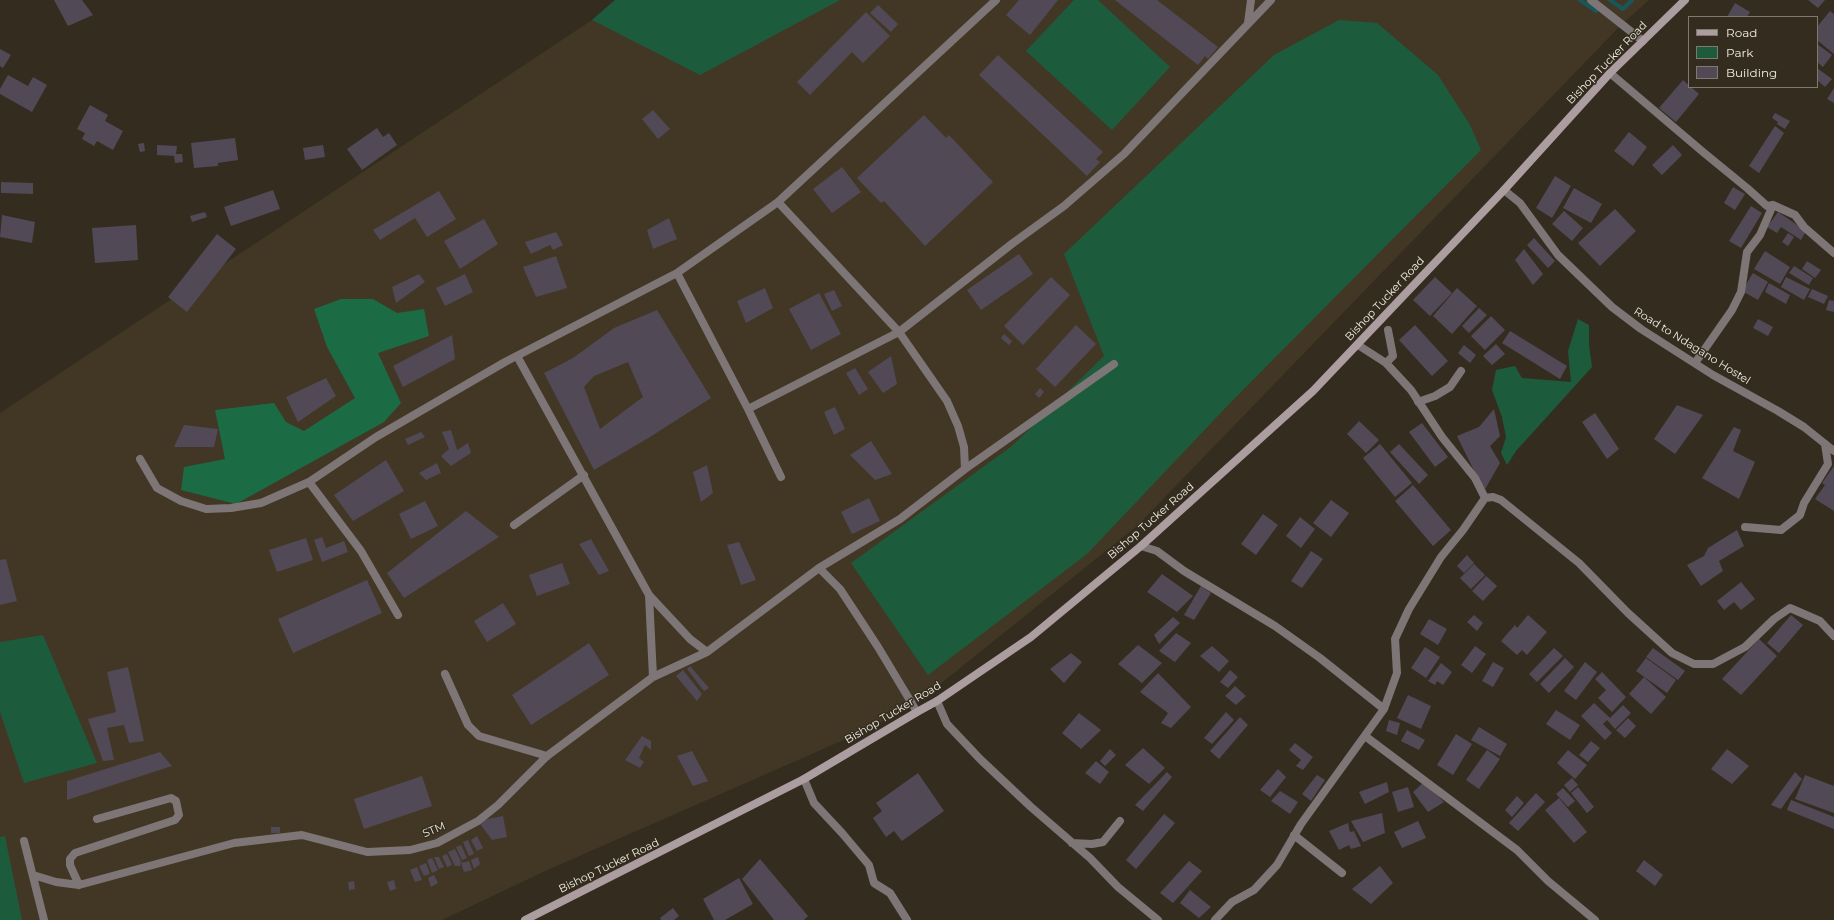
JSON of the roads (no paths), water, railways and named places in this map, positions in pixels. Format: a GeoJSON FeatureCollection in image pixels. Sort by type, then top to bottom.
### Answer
{"type":"FeatureCollection","features":[{"type":"Feature","properties":{"kind":"main road","name":"Bishop Tucker Road"},"geometry":{"type":"LineString","coordinates":[[525,920],[804,779],[937,701],[1031,636],[1141,546],[1307,396],[1504,190],[1610,73],[1685,0]]}},
{"type":"Feature","properties":{"kind":"street"},"geometry":{"type":"LineString","coordinates":[[140,459],[157,488],[181,501],[206,509],[231,508],[261,503],[309,482],[382,433],[505,362],[677,273],[778,202],[996,0]]}},
{"type":"Feature","properties":{"kind":"street"},"geometry":{"type":"LineString","coordinates":[[1248,23],[1251,0]]}},
{"type":"Feature","properties":{"kind":"street"},"geometry":{"type":"LineString","coordinates":[[748,409],[899,332],[1007,247],[1064,206],[1124,154],[1271,0]]}},
{"type":"Feature","properties":{"kind":"street"},"geometry":{"type":"LineString","coordinates":[[1591,0],[1643,41]]}},
{"type":"Feature","properties":{"kind":"street"},"geometry":{"type":"LineString","coordinates":[[1610,73],[1767,206],[1773,205],[1795,215],[1804,227],[1834,253]]}},
{"type":"Feature","properties":{"kind":"street","name":"Road to Ndagano Hostel"},"geometry":{"type":"LineString","coordinates":[[1504,190],[1520,203],[1558,255],[1612,307],[1640,329],[1720,379],[1804,427],[1834,451]]}},
{"type":"Feature","properties":{"kind":"street"},"geometry":{"type":"LineString","coordinates":[[778,202],[899,332],[946,401],[958,426],[964,448],[965,469]]}},
{"type":"Feature","properties":{"kind":"street"},"geometry":{"type":"LineString","coordinates":[[1695,363],[1732,310],[1741,292],[1748,252],[1760,235],[1773,205]]}},
{"type":"Feature","properties":{"kind":"street"},"geometry":{"type":"LineString","coordinates":[[677,273],[748,409],[781,477]]}},
{"type":"Feature","properties":{"kind":"street"},"geometry":{"type":"LineString","coordinates":[[1386,363],[1393,356],[1388,330]]}},
{"type":"Feature","properties":{"kind":"street"},"geometry":{"type":"LineString","coordinates":[[1358,344],[1386,363],[1407,386],[1442,436],[1475,478],[1484,498]]}},
{"type":"Feature","properties":{"kind":"street"},"geometry":{"type":"LineString","coordinates":[[517,356],[649,595],[690,639],[707,652]]}},
{"type":"Feature","properties":{"kind":"street","name":"STM"},"geometry":{"type":"LineString","coordinates":[[79,885],[234,843],[302,835],[367,852],[410,850],[437,842],[478,820],[498,805],[547,756],[654,677],[707,652],[819,568],[900,519],[965,469],[1114,364]]}},
{"type":"Feature","properties":{"kind":"street"},"geometry":{"type":"LineString","coordinates":[[1418,402],[1435,396],[1450,387],[1461,371]]}},
{"type":"Feature","properties":{"kind":"street"},"geometry":{"type":"LineString","coordinates":[[1745,527],[1781,530],[1800,514],[1804,503],[1828,464],[1825,444]]}},
{"type":"Feature","properties":{"kind":"street"},"geometry":{"type":"LineString","coordinates":[[514,525],[584,476]]}},
{"type":"Feature","properties":{"kind":"street"},"geometry":{"type":"LineString","coordinates":[[309,482],[361,551],[398,615]]}},
{"type":"Feature","properties":{"kind":"street"},"geometry":{"type":"LineString","coordinates":[[1484,498],[1493,497],[1501,500],[1579,563],[1662,645],[1672,653],[1694,664],[1714,664],[1745,647],[1774,619],[1790,608],[1820,621],[1834,636]]}},
{"type":"Feature","properties":{"kind":"street"},"geometry":{"type":"LineString","coordinates":[[1215,920],[1232,902],[1254,890],[1277,865],[1294,835],[1384,709],[1397,673],[1395,639],[1409,609],[1441,557],[1463,530],[1484,498]]}},
{"type":"Feature","properties":{"kind":"street"},"geometry":{"type":"LineString","coordinates":[[1141,546],[1157,551],[1184,571],[1275,626],[1325,661],[1384,709]]}},
{"type":"Feature","properties":{"kind":"street"},"geometry":{"type":"LineString","coordinates":[[819,568],[840,589],[878,647],[916,712]]}},
{"type":"Feature","properties":{"kind":"street"},"geometry":{"type":"LineString","coordinates":[[649,595],[654,677]]}},
{"type":"Feature","properties":{"kind":"street"},"geometry":{"type":"LineString","coordinates":[[445,674],[468,725],[479,736],[547,756]]}},
{"type":"Feature","properties":{"kind":"street"},"geometry":{"type":"LineString","coordinates":[[937,701],[948,724],[980,759],[1118,887],[1158,920]]}},
{"type":"Feature","properties":{"kind":"street"},"geometry":{"type":"LineString","coordinates":[[1365,736],[1517,850],[1548,881],[1595,920]]}},
{"type":"Feature","properties":{"kind":"street"},"geometry":{"type":"LineString","coordinates":[[804,779],[814,803],[869,865],[874,883],[890,893],[907,920]]}},
{"type":"Feature","properties":{"kind":"street"},"geometry":{"type":"LineString","coordinates":[[79,885],[70,865],[70,859],[75,853],[175,820],[179,815],[176,801],[171,798],[97,819]]}},
{"type":"Feature","properties":{"kind":"street"},"geometry":{"type":"LineString","coordinates":[[1072,843],[1092,844],[1103,842],[1120,821]]}},
{"type":"Feature","properties":{"kind":"street"},"geometry":{"type":"LineString","coordinates":[[1294,835],[1342,873]]}},
{"type":"Feature","properties":{"kind":"street"},"geometry":{"type":"LineString","coordinates":[[24,841],[44,920]]}},
{"type":"Feature","properties":{"kind":"street"},"geometry":{"type":"LineString","coordinates":[[33,874],[56,882],[79,885]]}},
{"type":"Feature","properties":{"kind":"waterway"},"geometry":{"type":"LineString","coordinates":[[1580,0],[1596,11]]}},
{"type":"Feature","properties":{"kind":"waterway"},"geometry":{"type":"LineString","coordinates":[[1610,0],[1623,9],[1632,0]]}}]}
